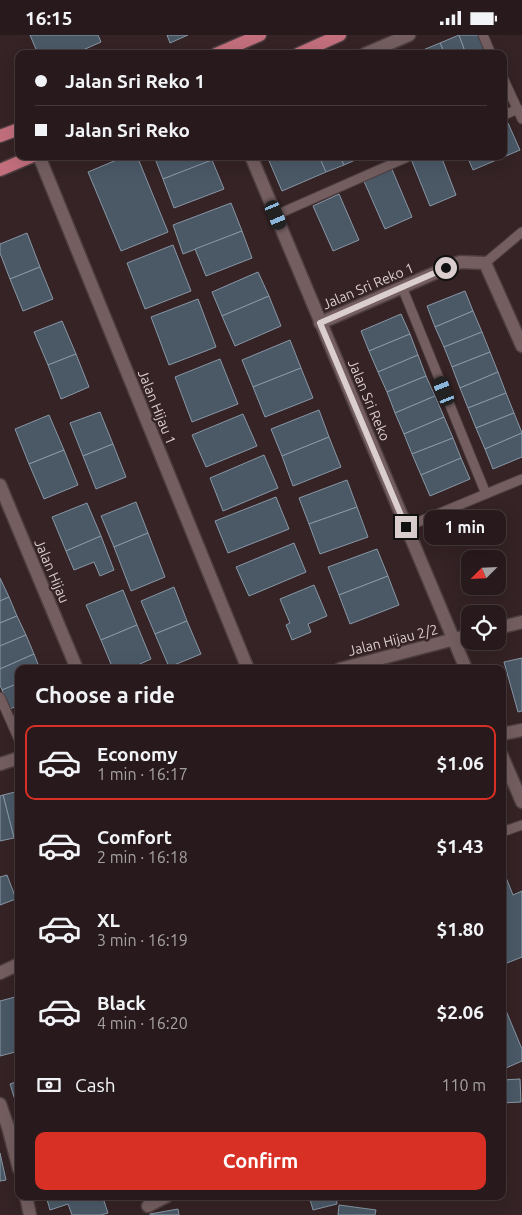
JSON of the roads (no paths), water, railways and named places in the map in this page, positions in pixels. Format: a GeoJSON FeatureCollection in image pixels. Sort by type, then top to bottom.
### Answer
{"type":"FeatureCollection","features":[{"type":"Feature","properties":{"kind":"main road"},"geometry":{"type":"LineString","coordinates":[[225,50],[260,35]]}},
{"type":"Feature","properties":{"kind":"main road"},"geometry":{"type":"LineString","coordinates":[[307,50],[340,35]]}},
{"type":"Feature","properties":{"kind":"main road"},"geometry":{"type":"LineString","coordinates":[[0,136],[15,130]]}},
{"type":"Feature","properties":{"kind":"main road"},"geometry":{"type":"LineString","coordinates":[[0,170],[24,160]]}},
{"type":"Feature","properties":{"kind":"street"},"geometry":{"type":"LineString","coordinates":[[374,50],[409,35]]}},
{"type":"Feature","properties":{"kind":"street","name":"Jalan Hijau 1"},"geometry":{"type":"LineString","coordinates":[[42,160],[246,665]]}},
{"type":"Feature","properties":{"kind":"street","name":"Jalan Sri Reko"},"geometry":{"type":"LineString","coordinates":[[253,160],[464,665]]}},
{"type":"Feature","properties":{"kind":"street","name":"Jalan Sri Reko 1"},"geometry":{"type":"LineString","coordinates":[[320,323],[460,262],[485,263]]}},
{"type":"Feature","properties":{"kind":"street"},"geometry":{"type":"LineString","coordinates":[[485,263],[522,346]]}},
{"type":"Feature","properties":{"kind":"street","name":"Jalan Hijau"},"geometry":{"type":"LineString","coordinates":[[0,485],[74,665]]}},
{"type":"Feature","properties":{"kind":"street"},"geometry":{"type":"LineString","coordinates":[[506,626],[522,622]]}},
{"type":"Feature","properties":{"kind":"street"},"geometry":{"type":"LineString","coordinates":[[454,639],[461,637]]}},
{"type":"Feature","properties":{"kind":"street","name":"Jalan Hijau 2/2"},"geometry":{"type":"LineString","coordinates":[[355,665],[454,639]]}},
{"type":"Feature","properties":{"kind":"street"},"geometry":{"type":"LineString","coordinates":[[506,733],[522,730]]}},
{"type":"Feature","properties":{"kind":"street"},"geometry":{"type":"LineString","coordinates":[[0,764],[15,759]]}},
{"type":"Feature","properties":{"kind":"street"},"geometry":{"type":"LineString","coordinates":[[506,765],[522,802]]}},
{"type":"Feature","properties":{"kind":"street"},"geometry":{"type":"LineString","coordinates":[[0,973],[15,966]]}},
{"type":"Feature","properties":{"kind":"street"},"geometry":{"type":"LineString","coordinates":[[0,1104],[15,1154]]}},
{"type":"Feature","properties":{"kind":"street"},"geometry":{"type":"LineString","coordinates":[[27,1200],[30,1215]]}},
{"type":"Feature","properties":{"kind":"street"},"geometry":{"type":"LineString","coordinates":[[148,1206],[159,1200]]}},
{"type":"Feature","properties":{"kind":"lane"},"geometry":{"type":"LineString","coordinates":[[483,35],[489,50]]}},
{"type":"Feature","properties":{"kind":"lane"},"geometry":{"type":"LineString","coordinates":[[507,86],[522,119]]}},
{"type":"Feature","properties":{"kind":"lane"},"geometry":{"type":"LineString","coordinates":[[507,114],[518,109]]}},
{"type":"Feature","properties":{"kind":"lane"},"geometry":{"type":"LineString","coordinates":[[276,215],[401,160]]}},
{"type":"Feature","properties":{"kind":"lane"},"geometry":{"type":"LineString","coordinates":[[485,263],[522,232]]}},
{"type":"Feature","properties":{"kind":"lane"},"geometry":{"type":"LineString","coordinates":[[402,287],[486,494]]}},
{"type":"Feature","properties":{"kind":"lane"},"geometry":{"type":"LineString","coordinates":[[406,527],[522,479]]}},
{"type":"Feature","properties":{"kind":"lane"},"geometry":{"type":"LineString","coordinates":[[0,697],[15,731]]}},
{"type":"Feature","properties":{"kind":"lane"},"geometry":{"type":"LineString","coordinates":[[506,831],[522,825]]}}]}
